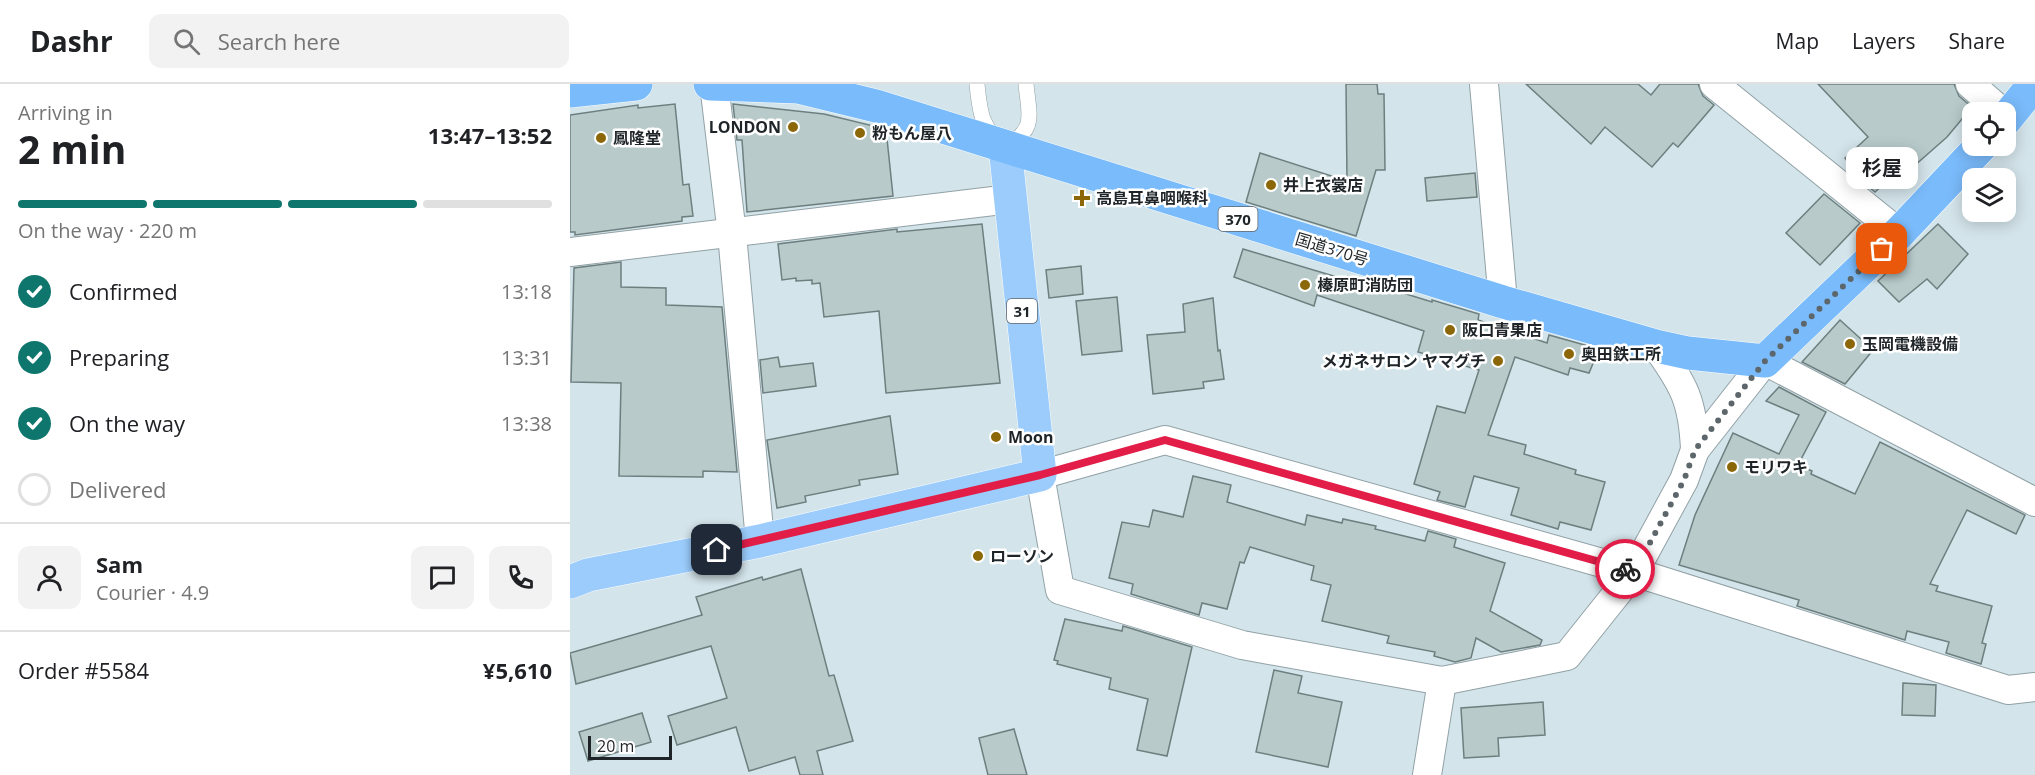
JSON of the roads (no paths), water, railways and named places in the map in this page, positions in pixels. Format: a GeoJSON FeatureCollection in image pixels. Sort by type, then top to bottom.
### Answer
{"type":"FeatureCollection","features":[{"type":"Feature","properties":{"kind":"highway"},"geometry":{"type":"LineString","coordinates":[[570,91],[636,84]]}},
{"type":"Feature","properties":{"kind":"highway","name":"国道370号"},"geometry":{"type":"LineString","coordinates":[[712,84],[798,87],[876,106],[1503,302],[1656,346],[1688,353],[1765,361]]}},
{"type":"Feature","properties":{"kind":"highway"},"geometry":{"type":"LineString","coordinates":[[2016,104],[2034,84]]}},
{"type":"Feature","properties":{"kind":"highway"},"geometry":{"type":"LineString","coordinates":[[1765,361],[1899,233],[1971,156]]}},
{"type":"Feature","properties":{"kind":"main road","name":"31"},"geometry":{"type":"LineString","coordinates":[[1005,147],[1040,475]]}},
{"type":"Feature","properties":{"kind":"main road"},"geometry":{"type":"LineString","coordinates":[[570,582],[588,575],[760,541],[1040,475]]}},
{"type":"Feature","properties":{"kind":"street"},"geometry":{"type":"LineString","coordinates":[[712,84],[732,234],[760,541]]}},
{"type":"Feature","properties":{"kind":"street"},"geometry":{"type":"LineString","coordinates":[[1484,84],[1503,302]]}},
{"type":"Feature","properties":{"kind":"street"},"geometry":{"type":"LineString","coordinates":[[1714,84],[1899,233]]}},
{"type":"Feature","properties":{"kind":"street"},"geometry":{"type":"LineString","coordinates":[[1970,84],[1990,102]]}},
{"type":"Feature","properties":{"kind":"street"},"geometry":{"type":"LineString","coordinates":[[570,252],[1010,199]]}},
{"type":"Feature","properties":{"kind":"street"},"geometry":{"type":"LineString","coordinates":[[1656,346],[1681,380],[1694,415],[1695,450]]}},
{"type":"Feature","properties":{"kind":"street"},"geometry":{"type":"LineString","coordinates":[[2035,502],[1765,361],[1695,450],[1684,480],[1634,572],[1567,656],[1442,681],[1242,645],[1060,590],[1040,475],[1165,440],[1634,572],[2008,690],[2035,687]]}},
{"type":"Feature","properties":{"kind":"street"},"geometry":{"type":"LineString","coordinates":[[1427,775],[1442,681]]}},
{"type":"Feature","properties":{"kind":"lane"},"geometry":{"type":"LineString","coordinates":[[977,84],[981,117],[991,135],[1005,147],[1021,138],[1030,125],[1026,84]]}},
{"type":"Feature","properties":{"kind":"place","name":"LONDON"},"geometry":{"type":"Point","coordinates":[793,127]}},
{"type":"Feature","properties":{"kind":"place","name":"粉もん屋八"},"geometry":{"type":"Point","coordinates":[860,133]}},
{"type":"Feature","properties":{"kind":"place","name":"鳳隆堂"},"geometry":{"type":"Point","coordinates":[601,138]}},
{"type":"Feature","properties":{"kind":"place","name":"井上衣裳店"},"geometry":{"type":"Point","coordinates":[1271,185]}},
{"type":"Feature","properties":{"kind":"place","name":"高島耳鼻咽喉科"},"geometry":{"type":"Point","coordinates":[1082,198]}},
{"type":"Feature","properties":{"kind":"place","name":"杉屋"},"geometry":{"type":"Point","coordinates":[1882,249]}},
{"type":"Feature","properties":{"kind":"place","name":"榛原町消防団"},"geometry":{"type":"Point","coordinates":[1305,285]}},
{"type":"Feature","properties":{"kind":"place","name":"阪口青果店"},"geometry":{"type":"Point","coordinates":[1450,330]}},
{"type":"Feature","properties":{"kind":"place","name":"玉岡電機設備"},"geometry":{"type":"Point","coordinates":[1850,344]}},
{"type":"Feature","properties":{"kind":"place","name":"奥田鉄工所"},"geometry":{"type":"Point","coordinates":[1569,354]}},
{"type":"Feature","properties":{"kind":"place","name":"メガネサロン ヤマグチ"},"geometry":{"type":"Point","coordinates":[1498,361]}},
{"type":"Feature","properties":{"kind":"place","name":"Moon"},"geometry":{"type":"Point","coordinates":[996,437]}},
{"type":"Feature","properties":{"kind":"place","name":"モリワキ"},"geometry":{"type":"Point","coordinates":[1732,467]}},
{"type":"Feature","properties":{"kind":"place","name":"ローソン"},"geometry":{"type":"Point","coordinates":[978,556]}}]}
